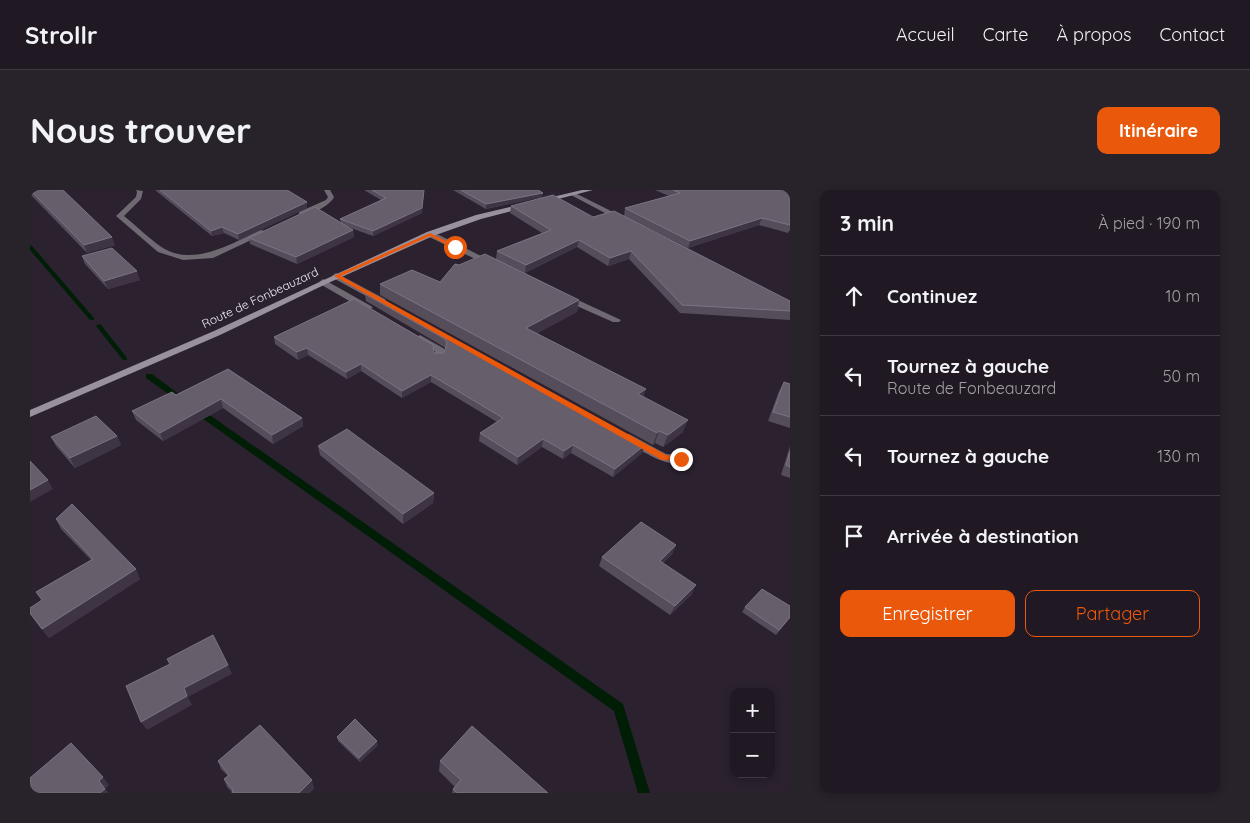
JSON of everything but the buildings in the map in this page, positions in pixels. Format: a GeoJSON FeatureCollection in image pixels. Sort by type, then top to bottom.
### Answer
{"type":"FeatureCollection","features":[{"type":"Feature","properties":{"kind":"street"},"geometry":{"type":"LineString","coordinates":[[139,190],[141,192],[140,198],[120,216],[170,255],[183,258],[210,256],[270,229]]}},
{"type":"Feature","properties":{"kind":"street"},"geometry":{"type":"LineString","coordinates":[[295,218],[329,201],[331,197],[327,190]]}},
{"type":"Feature","properties":{"kind":"street","name":"Route de Fonbeauzard"},"geometry":{"type":"LineString","coordinates":[[30,414],[217,333],[323,282],[430,234],[479,217],[590,190]]}},
{"type":"Feature","properties":{"kind":"street"},"geometry":{"type":"LineString","coordinates":[[573,194],[635,225]]}},
{"type":"Feature","properties":{"kind":"street"},"geometry":{"type":"LineString","coordinates":[[430,234],[500,267]]}},
{"type":"Feature","properties":{"kind":"street"},"geometry":{"type":"LineString","coordinates":[[336,276],[388,304]]}},
{"type":"Feature","properties":{"kind":"street"},"geometry":{"type":"LineString","coordinates":[[323,282],[373,311]]}},
{"type":"Feature","properties":{"kind":"street"},"geometry":{"type":"LineString","coordinates":[[553,292],[616,320]]}},
{"type":"Feature","properties":{"kind":"street"},"geometry":{"type":"LineString","coordinates":[[415,335],[440,350],[438,358]]}},
{"type":"Feature","properties":{"kind":"street"},"geometry":{"type":"LineString","coordinates":[[621,434],[664,458],[681,459]]}},
{"type":"Feature","properties":{"kind":"waterway"},"geometry":{"type":"LineString","coordinates":[[30,247],[92,319]]}},
{"type":"Feature","properties":{"kind":"waterway"},"geometry":{"type":"LineString","coordinates":[[99,326],[125,359]]}},
{"type":"Feature","properties":{"kind":"waterway"},"geometry":{"type":"LineString","coordinates":[[149,376],[180,398]]}},
{"type":"Feature","properties":{"kind":"waterway"},"geometry":{"type":"LineString","coordinates":[[198,411],[619,708],[644,793]]}},
{"type":"Feature","properties":{"kind":"route"},"geometry":{"type":"LineString","coordinates":[[455,247],[430,234],[336,276],[664,458],[681,459]]}}]}
